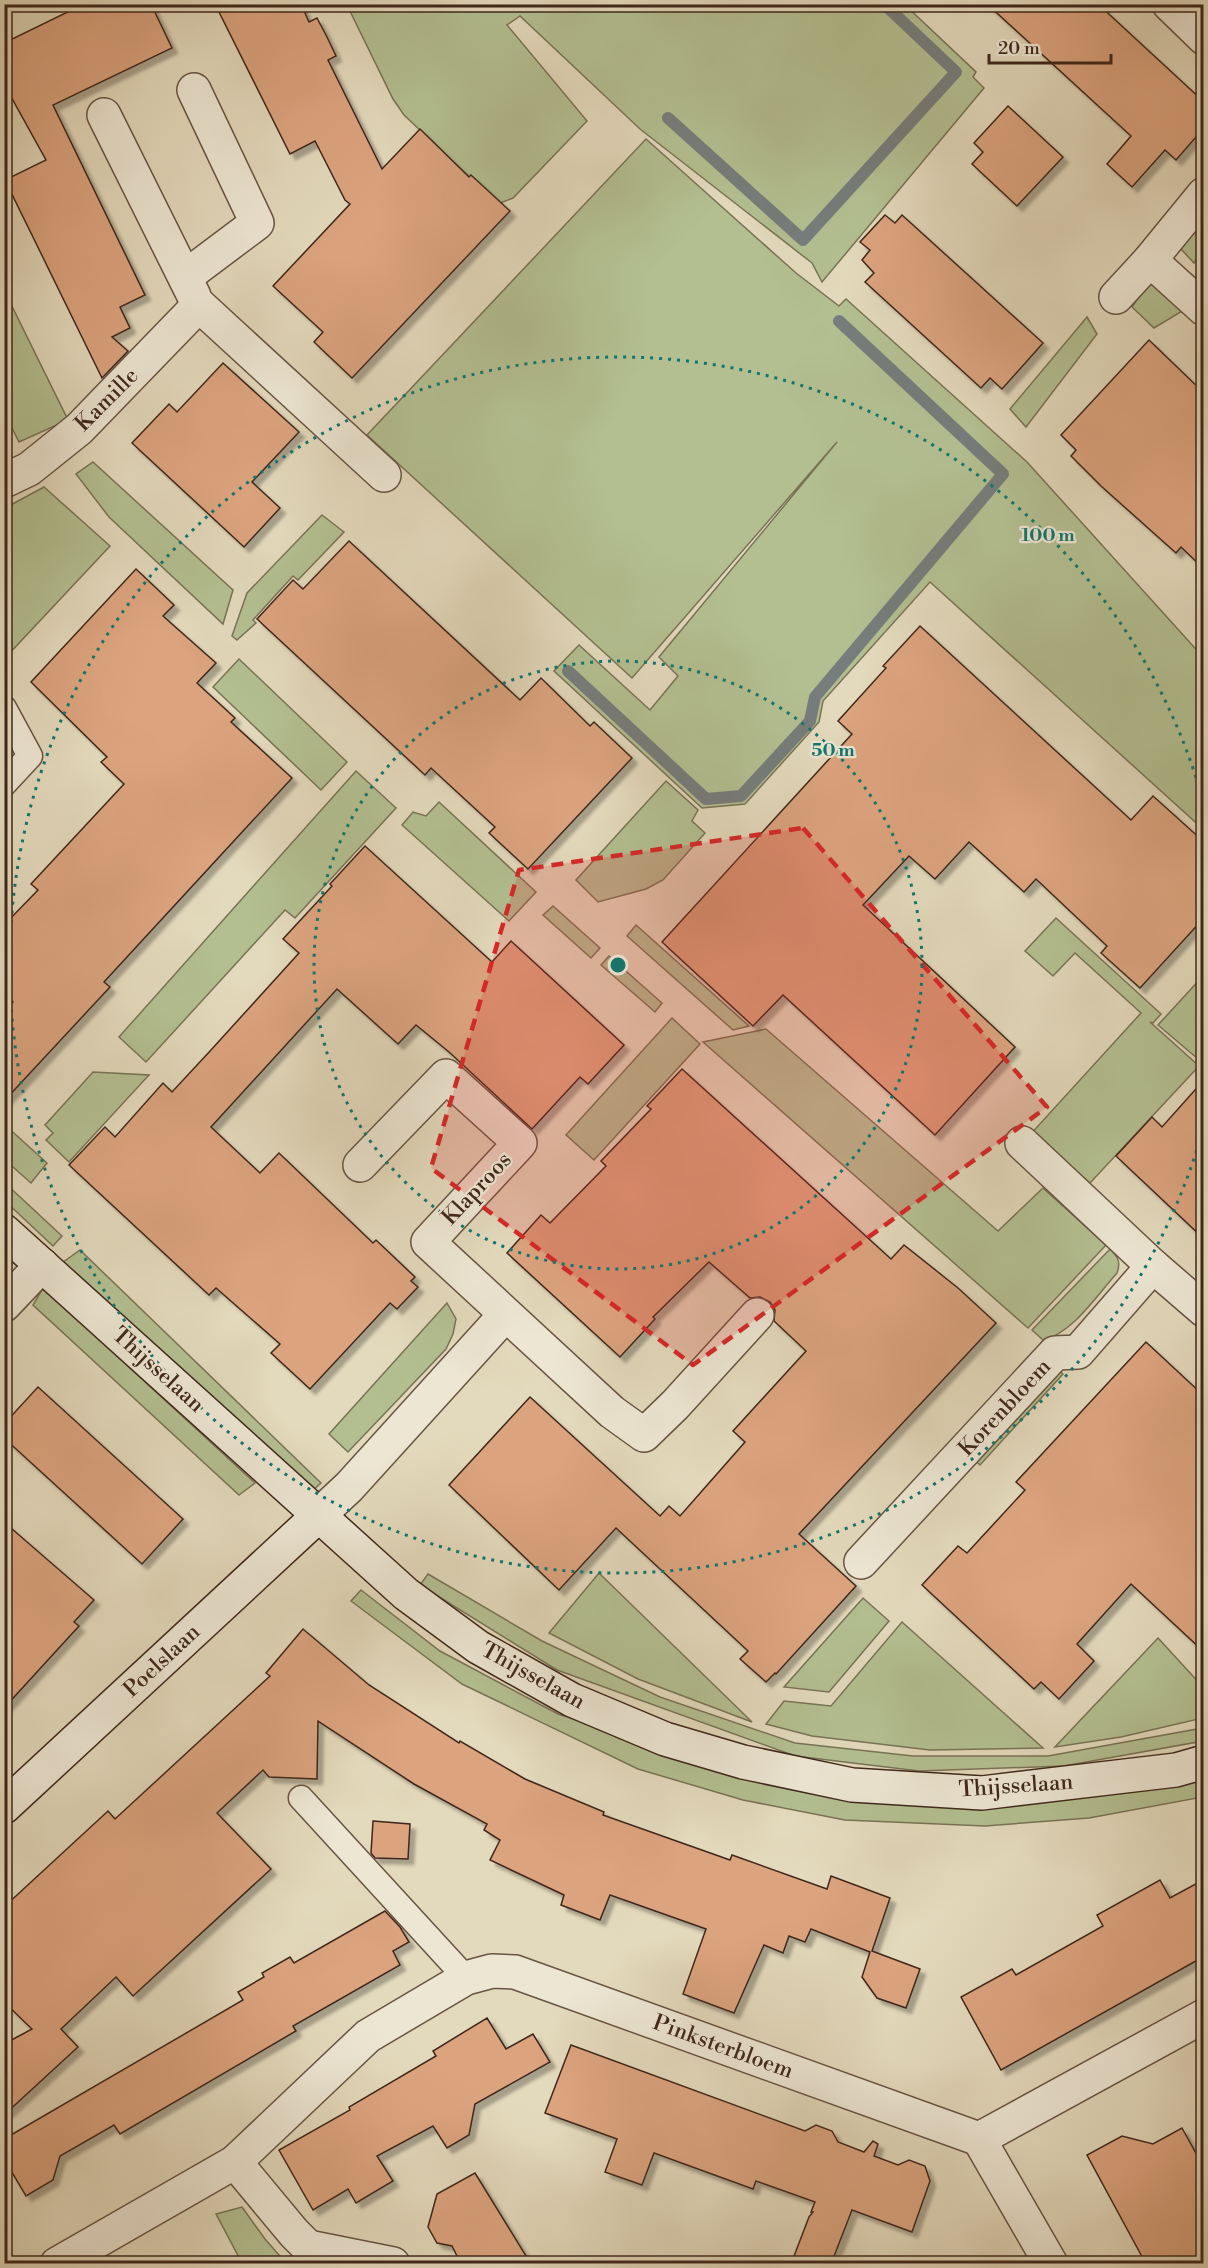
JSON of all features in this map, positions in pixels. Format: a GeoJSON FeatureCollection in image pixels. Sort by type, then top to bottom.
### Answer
{"type":"FeatureCollection","features":[{"type":"Feature","properties":{"kind":"street"},"geometry":{"type":"LineString","coordinates":[[1169,4],[1203,38]]}},
{"type":"Feature","properties":{"kind":"street","name":"Kamille"},"geometry":{"type":"LineString","coordinates":[[4,482],[29,469],[79,429],[192,291],[257,223],[194,90]]}},
{"type":"Feature","properties":{"kind":"street"},"geometry":{"type":"LineString","coordinates":[[104,115],[192,291],[384,475]]}},
{"type":"Feature","properties":{"kind":"street"},"geometry":{"type":"LineString","coordinates":[[1116,297],[1150,260],[1203,194]]}},
{"type":"Feature","properties":{"kind":"street"},"geometry":{"type":"LineString","coordinates":[[1150,260],[1203,309]]}},
{"type":"Feature","properties":{"kind":"street","name":"Klaproos"},"geometry":{"type":"LineString","coordinates":[[360,1165],[446,1076],[520,1143],[428,1242],[612,1412],[644,1435],[675,1405],[757,1315]]}},
{"type":"Feature","properties":{"kind":"street"},"geometry":{"type":"LineString","coordinates":[[1022,1143],[1203,1310]]}},
{"type":"Feature","properties":{"kind":"street","name":"Thijsselaan"},"geometry":{"type":"LineString","coordinates":[[4,1231],[406,1594],[478,1647],[572,1700],[665,1739],[743,1762],[852,1785],[982,1793],[1176,1770],[1203,1762]]}},
{"type":"Feature","properties":{"kind":"street"},"geometry":{"type":"LineString","coordinates":[[4,1305],[42,1265]]}},
{"type":"Feature","properties":{"kind":"street","name":"Korenbloem"},"geometry":{"type":"LineString","coordinates":[[861,1562],[1055,1353],[1078,1352],[1153,1266]]}},
{"type":"Feature","properties":{"kind":"street"},"geometry":{"type":"LineString","coordinates":[[319,1515],[349,1487],[505,1315]]}},
{"type":"Feature","properties":{"kind":"street","name":"Poelslaan"},"geometry":{"type":"LineString","coordinates":[[4,1807],[319,1515]]}},
{"type":"Feature","properties":{"kind":"street","name":"Pinksterbloem"},"geometry":{"type":"LineString","coordinates":[[57,2264],[235,2162],[368,2036],[466,1978],[492,1971],[515,1972],[979,2139]]}},
{"type":"Feature","properties":{"kind":"street"},"geometry":{"type":"LineString","coordinates":[[1051,2264],[979,2139],[1203,2016]]}},
{"type":"Feature","properties":{"kind":"street"},"geometry":{"type":"LineString","coordinates":[[235,2162],[294,2234],[308,2247],[393,2264]]}},
{"type":"Feature","properties":{"kind":"lane"},"geometry":{"type":"LineString","coordinates":[[4,708],[30,756],[4,784]]}},
{"type":"Feature","properties":{"kind":"lane"},"geometry":{"type":"LineString","coordinates":[[301,1798],[466,1978]]}},
{"type":"Feature","properties":{"kind":"highlighted area"},"geometry":{"type":"Polygon","coordinates":[[[803,828],[1047,1107],[693,1365],[431,1168],[519,870],[803,828]]]}},
{"type":"Feature","properties":{"kind":"green space"},"geometry":{"type":"Polygon","coordinates":[[[347,5],[905,5],[976,72],[973,77],[984,88],[822,282],[812,263],[640,129],[520,16],[507,25],[587,121],[513,198],[498,204],[404,115],[393,99],[347,5]]]}},
{"type":"Feature","properties":{"kind":"green space"},"geometry":{"type":"Polygon","coordinates":[[[646,139],[796,273],[839,306],[846,299],[1027,462],[1203,657],[1203,829],[930,582],[823,701],[819,722],[745,804],[702,808],[554,671],[579,645],[650,710],[678,676],[659,657],[837,442],[632,678],[367,435],[646,139]]]}},
{"type":"Feature","properties":{"kind":"green space"},"geometry":{"type":"Polygon","coordinates":[[[1203,220],[1203,251],[1194,263],[1180,248],[1203,220]]]}},
{"type":"Feature","properties":{"kind":"green space"},"geometry":{"type":"Polygon","coordinates":[[[1149,282],[1184,310],[1154,328],[1132,307],[1149,282]]]}},
{"type":"Feature","properties":{"kind":"green space"},"geometry":{"type":"Polygon","coordinates":[[[4,290],[68,420],[19,442],[5,414],[4,290]]]}},
{"type":"Feature","properties":{"kind":"green space"},"geometry":{"type":"Polygon","coordinates":[[[1087,317],[1097,334],[1026,427],[1010,409],[1087,317]]]}},
{"type":"Feature","properties":{"kind":"green space"},"geometry":{"type":"Polygon","coordinates":[[[93,462],[233,590],[223,624],[109,517],[76,474],[93,462]]]}},
{"type":"Feature","properties":{"kind":"green space"},"geometry":{"type":"Polygon","coordinates":[[[44,487],[110,546],[5,658],[5,508],[44,487]]]}},
{"type":"Feature","properties":{"kind":"green space"},"geometry":{"type":"Polygon","coordinates":[[[322,515],[344,532],[298,580],[293,576],[253,620],[256,623],[237,640],[232,636],[247,593],[322,515]]]}},
{"type":"Feature","properties":{"kind":"green space"},"geometry":{"type":"Polygon","coordinates":[[[239,659],[347,762],[321,790],[213,687],[239,659]]]}},
{"type":"Feature","properties":{"kind":"green space"},"geometry":{"type":"Polygon","coordinates":[[[356,771],[396,808],[295,918],[285,910],[146,1062],[119,1037],[356,771]]]}},
{"type":"Feature","properties":{"kind":"green space"},"geometry":{"type":"Polygon","coordinates":[[[666,781],[698,810],[692,821],[705,833],[663,880],[646,889],[598,902],[576,880],[666,781]]]}},
{"type":"Feature","properties":{"kind":"green space"},"geometry":{"type":"Polygon","coordinates":[[[439,802],[536,892],[509,921],[402,825],[413,812],[426,816],[439,802]]]}},
{"type":"Feature","properties":{"kind":"green space"},"geometry":{"type":"Polygon","coordinates":[[[553,906],[600,948],[591,958],[543,915],[553,906]]]}},
{"type":"Feature","properties":{"kind":"green space"},"geometry":{"type":"Polygon","coordinates":[[[1056,918],[1161,1014],[1153,1023],[1150,1022],[1199,1066],[1090,1183],[1064,1161],[1028,1137],[1141,1013],[1075,953],[1053,976],[1025,951],[1056,918]]]}},
{"type":"Feature","properties":{"kind":"green space"},"geometry":{"type":"Polygon","coordinates":[[[636,925],[749,1026],[733,1030],[627,936],[636,925]]]}},
{"type":"Feature","properties":{"kind":"green space"},"geometry":{"type":"Polygon","coordinates":[[[609,956],[662,1003],[655,1012],[601,965],[609,956]]]}},
{"type":"Feature","properties":{"kind":"green space"},"geometry":{"type":"Polygon","coordinates":[[[1203,976],[1203,1052],[1198,1059],[1158,1025],[1203,976]]]}},
{"type":"Feature","properties":{"kind":"green space"},"geometry":{"type":"Polygon","coordinates":[[[672,1018],[700,1044],[594,1160],[566,1135],[672,1018]]]}},
{"type":"Feature","properties":{"kind":"green space"},"geometry":{"type":"Polygon","coordinates":[[[766,1029],[998,1231],[1043,1188],[1106,1245],[1028,1328],[703,1042],[766,1029]]]}},
{"type":"Feature","properties":{"kind":"green space"},"geometry":{"type":"Polygon","coordinates":[[[93,1072],[149,1075],[69,1162],[46,1140],[53,1133],[45,1125],[93,1072]]]}},
{"type":"Feature","properties":{"kind":"green space"},"geometry":{"type":"Polygon","coordinates":[[[5,1125],[47,1163],[31,1183],[5,1160],[5,1125]]]}},
{"type":"Feature","properties":{"kind":"green space"},"geometry":{"type":"Polygon","coordinates":[[[5,1183],[62,1236],[53,1246],[5,1201],[5,1183]]]}},
{"type":"Feature","properties":{"kind":"green space"},"geometry":{"type":"Polygon","coordinates":[[[1110,1249],[1118,1260],[1117,1273],[1074,1322],[1054,1336],[1043,1340],[1032,1330],[1110,1249]]]}},
{"type":"Feature","properties":{"kind":"green space"},"geometry":{"type":"Polygon","coordinates":[[[80,1250],[321,1483],[310,1493],[59,1265],[80,1250]]]}},
{"type":"Feature","properties":{"kind":"green space"},"geometry":{"type":"Polygon","coordinates":[[[43,1288],[255,1483],[239,1495],[33,1305],[43,1288]]]}},
{"type":"Feature","properties":{"kind":"green space"},"geometry":{"type":"Polygon","coordinates":[[[447,1303],[456,1319],[453,1334],[446,1349],[348,1452],[329,1434],[447,1303]]]}},
{"type":"Feature","properties":{"kind":"green space"},"geometry":{"type":"Polygon","coordinates":[[[1049,1362],[1063,1374],[980,1465],[966,1452],[1049,1362]]]}},
{"type":"Feature","properties":{"kind":"green space"},"geometry":{"type":"Polygon","coordinates":[[[599,1573],[752,1722],[638,1679],[549,1633],[599,1573]]]}},
{"type":"Feature","properties":{"kind":"green space"},"geometry":{"type":"Polygon","coordinates":[[[428,1574],[542,1641],[660,1697],[795,1743],[913,1756],[1048,1756],[1203,1728],[1203,1741],[1064,1766],[919,1771],[795,1756],[557,1670],[420,1585],[428,1574]]]}},
{"type":"Feature","properties":{"kind":"green space"},"geometry":{"type":"Polygon","coordinates":[[[361,1590],[440,1651],[558,1714],[801,1789],[1203,1773],[1203,1797],[1089,1818],[985,1826],[845,1820],[743,1800],[638,1769],[462,1684],[351,1601],[361,1590]]]}},
{"type":"Feature","properties":{"kind":"green space"},"geometry":{"type":"Polygon","coordinates":[[[863,1598],[889,1621],[829,1692],[784,1687],[863,1598]]]}},
{"type":"Feature","properties":{"kind":"green space"},"geometry":{"type":"Polygon","coordinates":[[[902,1622],[1043,1748],[930,1750],[812,1736],[766,1724],[784,1701],[831,1706],[902,1622]]]}},
{"type":"Feature","properties":{"kind":"green space"},"geometry":{"type":"Polygon","coordinates":[[[1158,1638],[1203,1687],[1203,1718],[1121,1737],[1055,1747],[1158,1638]]]}},
{"type":"Feature","properties":{"kind":"green space"},"geometry":{"type":"Polygon","coordinates":[[[242,2207],[286,2263],[242,2263],[216,2214],[242,2207]]]}},
{"type":"Feature","properties":{"kind":"building"},"geometry":{"type":"Polygon","coordinates":[[[84,4],[151,4],[172,48],[53,105],[145,295],[120,307],[130,328],[112,337],[128,351],[102,378],[5,180],[46,160],[4,84],[4,43],[84,4]]]}},
{"type":"Feature","properties":{"kind":"building"},"geometry":{"type":"Polygon","coordinates":[[[215,4],[301,4],[309,22],[317,18],[327,37],[336,56],[328,60],[382,169],[420,129],[469,177],[471,175],[510,211],[352,378],[314,342],[323,332],[273,286],[350,204],[345,200],[315,141],[290,154],[215,4]]]}},
{"type":"Feature","properties":{"kind":"building"},"geometry":{"type":"Polygon","coordinates":[[[987,4],[1098,4],[1203,101],[1203,129],[1176,160],[1165,150],[1132,187],[1107,164],[1131,136],[987,4]]]}},
{"type":"Feature","properties":{"kind":"building"},"geometry":{"type":"Polygon","coordinates":[[[1008,106],[1063,157],[1017,206],[972,164],[983,152],[974,143],[1008,106]]]}},
{"type":"Feature","properties":{"kind":"building"},"geometry":{"type":"Polygon","coordinates":[[[885,215],[895,223],[902,215],[1043,343],[1002,389],[990,378],[981,388],[865,282],[874,273],[862,260],[870,250],[860,242],[885,215]]]}},
{"type":"Feature","properties":{"kind":"building"},"geometry":{"type":"Polygon","coordinates":[[[1149,340],[1203,392],[1203,568],[1181,547],[1176,553],[1101,486],[1071,456],[1076,450],[1061,435],[1149,340]]]}},
{"type":"Feature","properties":{"kind":"building"},"geometry":{"type":"Polygon","coordinates":[[[223,363],[299,432],[252,482],[280,508],[244,547],[132,443],[169,404],[177,412],[223,363]]]}},
{"type":"Feature","properties":{"kind":"building"},"geometry":{"type":"Polygon","coordinates":[[[349,541],[520,700],[541,678],[590,726],[594,722],[632,758],[528,869],[489,833],[495,827],[431,768],[425,775],[257,619],[293,580],[303,589],[349,541]]]}},
{"type":"Feature","properties":{"kind":"building"},"geometry":{"type":"Polygon","coordinates":[[[136,569],[174,605],[163,616],[216,663],[197,683],[235,718],[231,722],[292,778],[104,982],[110,987],[4,1101],[4,1011],[13,1002],[4,994],[4,925],[38,890],[31,884],[124,784],[101,762],[107,757],[31,682],[136,569]]]}},
{"type":"Feature","properties":{"kind":"building"},"geometry":{"type":"Polygon","coordinates":[[[920,626],[1131,820],[1153,796],[1203,841],[1203,919],[1140,988],[1101,953],[1107,946],[1036,879],[1024,892],[969,842],[935,879],[909,856],[863,905],[1015,1047],[935,1135],[783,995],[753,1026],[662,942],[852,734],[838,721],[886,668],[883,666],[920,626]]]}},
{"type":"Feature","properties":{"kind":"building"},"geometry":{"type":"Polygon","coordinates":[[[365,846],[492,962],[511,941],[624,1045],[588,1084],[580,1077],[532,1129],[449,1052],[416,1025],[398,1044],[337,989],[211,1127],[260,1173],[279,1153],[373,1243],[376,1240],[415,1277],[411,1281],[418,1287],[397,1309],[390,1303],[310,1389],[271,1353],[280,1344],[216,1288],[209,1295],[69,1165],[105,1127],[115,1137],[163,1083],[172,1092],[211,1050],[299,953],[283,939],[365,846]]]}},
{"type":"Feature","properties":{"kind":"building"},"geometry":{"type":"Polygon","coordinates":[[[682,1069],[891,1259],[904,1245],[958,1288],[996,1323],[799,1534],[856,1586],[776,1674],[766,1682],[740,1659],[748,1651],[616,1528],[559,1590],[449,1485],[530,1397],[660,1516],[669,1506],[680,1516],[745,1442],[733,1431],[806,1351],[774,1321],[775,1310],[770,1302],[760,1297],[750,1298],[709,1262],[653,1317],[655,1319],[620,1357],[507,1253],[541,1215],[550,1223],[606,1166],[601,1161],[651,1109],[647,1106],[682,1069]]]}},
{"type":"Feature","properties":{"kind":"building"},"geometry":{"type":"Polygon","coordinates":[[[1203,1081],[1203,1238],[1116,1156],[1152,1117],[1162,1127],[1203,1081]]]}},
{"type":"Feature","properties":{"kind":"building"},"geometry":{"type":"Polygon","coordinates":[[[1146,1342],[1203,1395],[1203,1651],[1131,1584],[1077,1644],[1094,1661],[1059,1699],[1041,1682],[1034,1689],[922,1585],[958,1546],[967,1553],[1025,1490],[1016,1482],[1146,1342]]]}},
{"type":"Feature","properties":{"kind":"building"},"geometry":{"type":"Polygon","coordinates":[[[38,1387],[183,1519],[142,1564],[4,1438],[4,1424],[38,1387]]]}},
{"type":"Feature","properties":{"kind":"building"},"geometry":{"type":"Polygon","coordinates":[[[4,1522],[94,1600],[74,1622],[79,1626],[4,1708],[4,1522]]]}},
{"type":"Feature","properties":{"kind":"building"},"geometry":{"type":"Polygon","coordinates":[[[303,1629],[369,1685],[459,1743],[460,1741],[525,1779],[604,1812],[603,1815],[730,1860],[732,1855],[827,1889],[831,1876],[890,1898],[872,1951],[920,1969],[906,2008],[877,1998],[862,1977],[870,1952],[811,1929],[805,1942],[789,1936],[783,1953],[764,1945],[734,2013],[683,1994],[706,1929],[610,1895],[600,1920],[561,1905],[564,1895],[490,1860],[500,1840],[484,1830],[487,1824],[414,1784],[318,1721],[317,1779],[269,1777],[263,1770],[217,1813],[271,1869],[133,1996],[116,1977],[61,2029],[78,2047],[4,2115],[4,2044],[32,2029],[4,2002],[4,1907],[108,1811],[115,1819],[270,1676],[266,1673],[303,1629]]]}},
{"type":"Feature","properties":{"kind":"building"},"geometry":{"type":"Polygon","coordinates":[[[373,1821],[410,1824],[408,1859],[375,1858],[371,1853],[373,1821]]]}},
{"type":"Feature","properties":{"kind":"building"},"geometry":{"type":"Polygon","coordinates":[[[1160,1880],[1170,1898],[1203,1880],[1203,1957],[1001,2070],[961,1997],[1012,1969],[1016,1975],[1103,1926],[1097,1915],[1160,1880]]]}},
{"type":"Feature","properties":{"kind":"building"},"geometry":{"type":"Polygon","coordinates":[[[385,1911],[400,1927],[409,1942],[393,1951],[400,1965],[293,2026],[296,2031],[120,2134],[114,2125],[60,2156],[53,2180],[26,2196],[4,2159],[4,2139],[243,2000],[238,1992],[264,1977],[262,1973],[290,1957],[294,1963],[385,1911]]]}},
{"type":"Feature","properties":{"kind":"building"},"geometry":{"type":"Polygon","coordinates":[[[487,2018],[506,2049],[533,2034],[550,2062],[475,2104],[469,2135],[447,2148],[433,2126],[377,2156],[393,2181],[356,2203],[348,2189],[313,2210],[279,2150],[350,2110],[349,2107],[436,2056],[433,2051],[487,2018]]]}},
{"type":"Feature","properties":{"kind":"building"},"geometry":{"type":"Polygon","coordinates":[[[571,2045],[805,2131],[816,2125],[832,2131],[838,2142],[864,2152],[873,2141],[878,2144],[874,2156],[898,2165],[909,2160],[925,2166],[930,2181],[912,2232],[852,2210],[831,2264],[791,2264],[815,2202],[756,2181],[753,2189],[654,2153],[642,2185],[605,2172],[617,2139],[545,2113],[571,2045]]]}},
{"type":"Feature","properties":{"kind":"building"},"geometry":{"type":"Polygon","coordinates":[[[1182,2128],[1203,2166],[1203,2264],[1146,2264],[1087,2155],[1122,2136],[1153,2144],[1182,2128]]]}},
{"type":"Feature","properties":{"kind":"building"},"geometry":{"type":"Polygon","coordinates":[[[475,2173],[531,2264],[461,2264],[452,2246],[437,2243],[428,2227],[437,2194],[475,2173]]]}},
{"type":"Feature","properties":{"kind":"waterway"},"geometry":{"type":"LineString","coordinates":[[668,118],[803,240],[956,72],[884,4]]}},
{"type":"Feature","properties":{"kind":"waterway"},"geometry":{"type":"LineString","coordinates":[[568,671],[706,799],[741,796],[810,721],[815,697],[1003,474],[839,321]]}}]}
